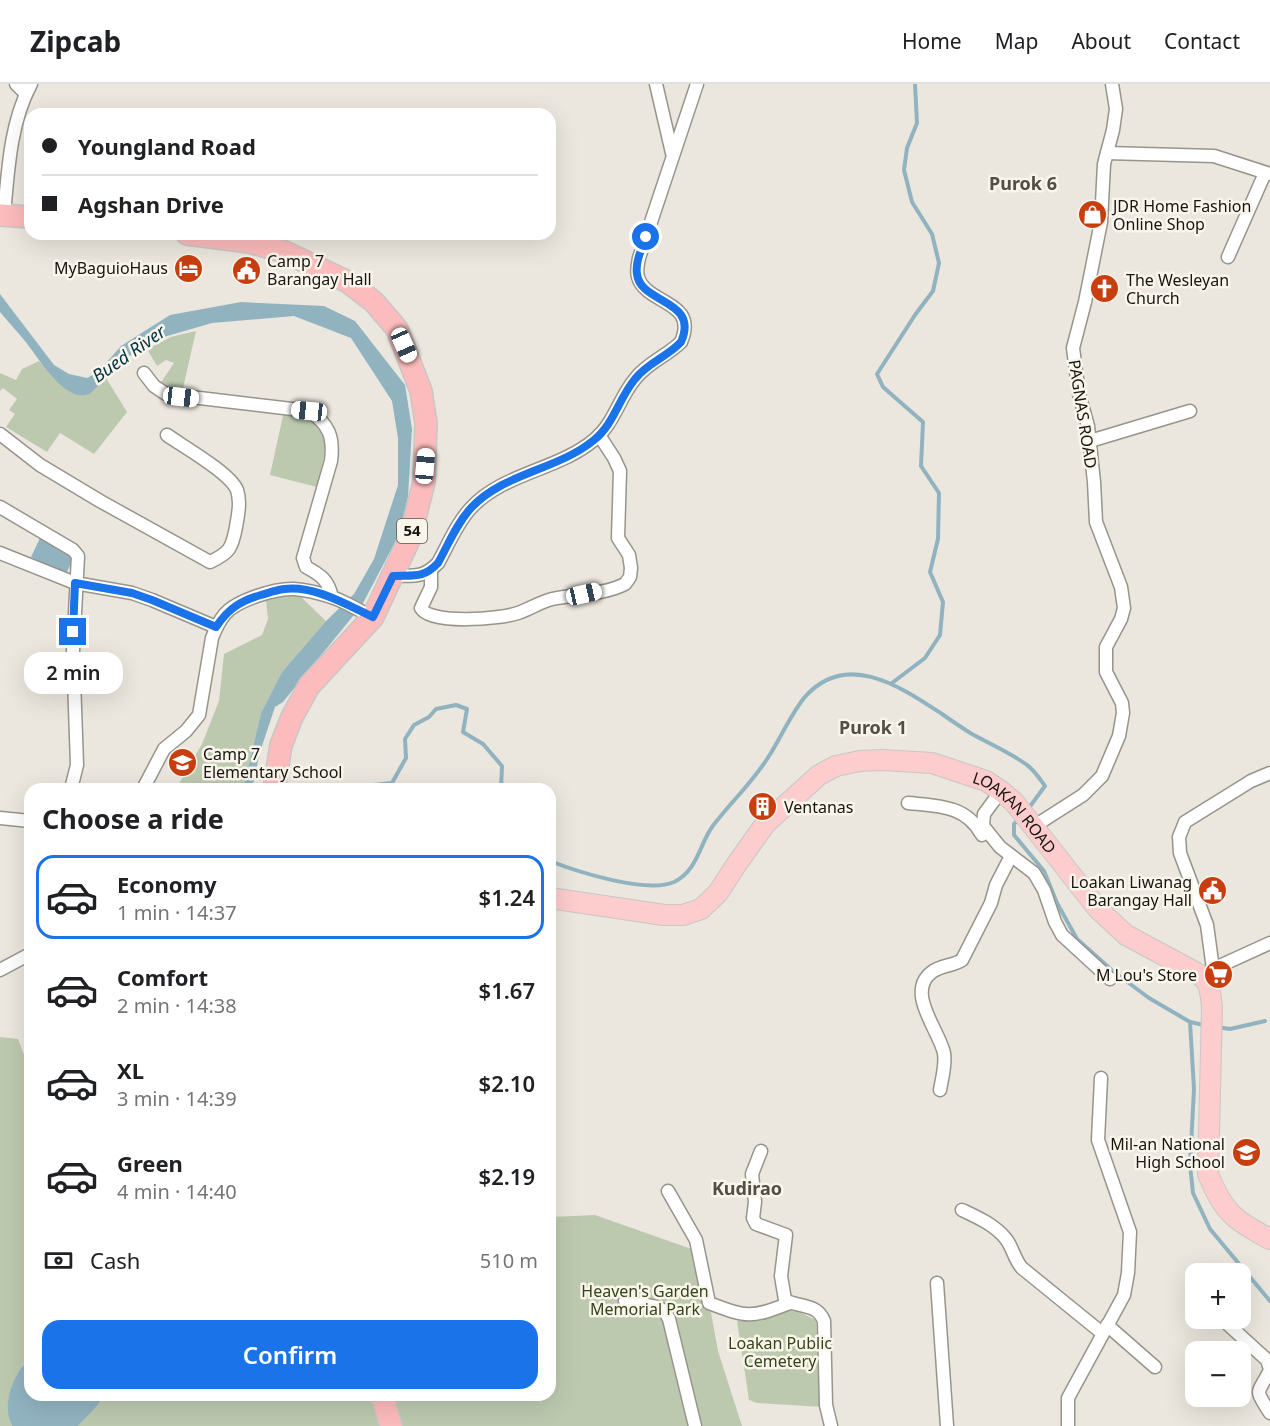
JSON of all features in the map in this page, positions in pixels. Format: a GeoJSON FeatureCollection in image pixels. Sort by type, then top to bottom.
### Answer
{"type":"FeatureCollection","features":[{"type":"Feature","properties":{"kind":"highway"},"geometry":{"type":"LineString","coordinates":[[2,215],[24,217]]}},
{"type":"Feature","properties":{"kind":"highway","name":"54"},"geometry":{"type":"LineString","coordinates":[[227,240],[261,245],[285,252],[348,282],[374,302],[397,329],[420,391],[426,423],[427,449],[424,482],[410,538],[393,576],[368,615],[309,686],[292,717],[281,745],[274,783]]}},
{"type":"Feature","properties":{"kind":"highway"},"geometry":{"type":"LineString","coordinates":[[384,1401],[391,1426]]}},
{"type":"Feature","properties":{"kind":"main road","name":"LOAKAN ROAD"},"geometry":{"type":"LineString","coordinates":[[556,898],[663,915],[683,915],[700,909],[718,893],[766,824],[819,775],[836,766],[860,761],[882,760],[932,764],[986,781],[1008,797],[1098,909],[1125,935],[1209,973]]}},
{"type":"Feature","properties":{"kind":"main road"},"geometry":{"type":"LineString","coordinates":[[1209,973],[1208,983],[1212,1008],[1208,1174],[1215,1192],[1241,1224],[1270,1239]]}},
{"type":"Feature","properties":{"kind":"street"},"geometry":{"type":"LineString","coordinates":[[2,215],[14,131],[28,89],[16,84]]}},
{"type":"Feature","properties":{"kind":"street"},"geometry":{"type":"LineString","coordinates":[[656,84],[673,154]]}},
{"type":"Feature","properties":{"kind":"street"},"geometry":{"type":"LineString","coordinates":[[393,576],[418,576],[431,570],[438,563],[470,509],[481,499],[495,489],[567,457],[599,435],[612,419],[635,378],[650,363],[677,346],[683,337],[682,316],[645,288],[637,274],[639,258],[697,84]]}},
{"type":"Feature","properties":{"kind":"street","name":"PAGNAS ROAD"},"geometry":{"type":"LineString","coordinates":[[1032,826],[1083,795],[1102,776],[1113,753],[1122,725],[1122,704],[1106,672],[1106,647],[1121,619],[1124,608],[1116,570],[1096,522],[1090,441],[1079,394],[1073,348],[1101,222],[1104,164],[1116,109],[1112,84]]}},
{"type":"Feature","properties":{"kind":"street"},"geometry":{"type":"LineString","coordinates":[[1107,153],[1214,156],[1268,173],[1228,257]]}},
{"type":"Feature","properties":{"kind":"street"},"geometry":{"type":"LineString","coordinates":[[144,373],[154,386],[166,394],[309,411],[324,423],[333,449],[303,558],[306,567],[322,575],[337,599]]}},
{"type":"Feature","properties":{"kind":"street"},"geometry":{"type":"LineString","coordinates":[[1090,441],[1190,411]]}},
{"type":"Feature","properties":{"kind":"street"},"geometry":{"type":"LineString","coordinates":[[0,434],[40,465],[210,562],[226,554],[232,541],[239,509],[237,491],[233,484],[215,468],[167,435]]}},
{"type":"Feature","properties":{"kind":"street"},"geometry":{"type":"LineString","coordinates":[[431,570],[431,587],[421,608],[426,614],[444,617],[496,618],[518,613],[550,599],[625,584],[630,577],[631,568],[629,555],[618,538],[620,471],[599,435]]}},
{"type":"Feature","properties":{"kind":"street"},"geometry":{"type":"LineString","coordinates":[[0,507],[76,553],[79,561],[75,583],[73,651],[77,765],[72,783]]}},
{"type":"Feature","properties":{"kind":"street"},"geometry":{"type":"LineString","coordinates":[[0,553],[75,583],[132,593],[216,627]]}},
{"type":"Feature","properties":{"kind":"street"},"geometry":{"type":"LineString","coordinates":[[146,783],[164,749],[199,715],[212,638],[225,613],[250,599],[284,589],[303,590],[337,599],[368,615]]}},
{"type":"Feature","properties":{"kind":"street"},"geometry":{"type":"LineString","coordinates":[[1270,773],[1251,781],[1185,822],[1179,837],[1180,853],[1207,925],[1209,973],[1270,944]]}},
{"type":"Feature","properties":{"kind":"street"},"geometry":{"type":"LineString","coordinates":[[1000,847],[983,826],[984,814],[1008,797]]}},
{"type":"Feature","properties":{"kind":"street"},"geometry":{"type":"LineString","coordinates":[[908,803],[935,806],[965,814],[988,840],[1034,873],[1044,890],[1055,922],[1062,934],[1110,980]]}},
{"type":"Feature","properties":{"kind":"street"},"geometry":{"type":"LineString","coordinates":[[0,818],[24,820]]}},
{"type":"Feature","properties":{"kind":"street"},"geometry":{"type":"LineString","coordinates":[[940,1090],[944,1052],[926,1010],[922,992],[924,982],[932,972],[957,964],[962,960],[991,903],[996,885],[1011,856]]}},
{"type":"Feature","properties":{"kind":"street"},"geometry":{"type":"LineString","coordinates":[[0,970],[24,957]]}},
{"type":"Feature","properties":{"kind":"street"},"geometry":{"type":"LineString","coordinates":[[1068,1426],[1068,1398],[1124,1295],[1128,1273],[1130,1232],[1098,1140],[1101,1078]]}},
{"type":"Feature","properties":{"kind":"street"},"geometry":{"type":"LineString","coordinates":[[761,1151],[752,1174],[755,1202],[753,1218],[756,1224],[786,1234],[782,1276],[785,1300],[816,1309],[824,1321],[826,1405],[831,1426]]}},
{"type":"Feature","properties":{"kind":"street"},"geometry":{"type":"LineString","coordinates":[[668,1191],[696,1239],[709,1303],[742,1315],[763,1314],[790,1303]]}},
{"type":"Feature","properties":{"kind":"street"},"geometry":{"type":"LineString","coordinates":[[962,1210],[982,1220],[1005,1238],[1016,1262],[1022,1268],[1155,1367]]}},
{"type":"Feature","properties":{"kind":"street"},"geometry":{"type":"LineString","coordinates":[[937,1283],[947,1426]]}},
{"type":"Feature","properties":{"kind":"street"},"geometry":{"type":"LineString","coordinates":[[625,1301],[657,1307],[665,1311],[669,1319],[695,1426]]}},
{"type":"Feature","properties":{"kind":"street"},"geometry":{"type":"LineString","coordinates":[[1233,1329],[1268,1360],[1270,1370],[1257,1390],[1270,1413]]}},
{"type":"Feature","properties":{"kind":"green space"},"geometry":{"type":"Polygon","coordinates":[[[196,331],[181,397],[158,387],[174,363],[166,360],[157,366],[147,349],[171,337],[196,331]]]}},
{"type":"Feature","properties":{"kind":"green space"},"geometry":{"type":"Polygon","coordinates":[[[39,361],[55,378],[91,393],[106,378],[127,412],[94,454],[60,433],[47,452],[6,427],[15,414],[9,410],[17,399],[3,388],[0,391],[0,373],[16,380],[22,369],[39,361]]]}},
{"type":"Feature","properties":{"kind":"green space"},"geometry":{"type":"Polygon","coordinates":[[[284,411],[308,413],[317,418],[322,425],[325,446],[317,487],[270,475],[284,411]]]}},
{"type":"Feature","properties":{"kind":"green space"},"geometry":{"type":"Polygon","coordinates":[[[276,595],[300,596],[326,621],[282,672],[261,713],[245,781],[244,783],[179,783],[202,744],[219,701],[224,654],[262,635],[268,619],[266,600],[276,595]]]}},
{"type":"Feature","properties":{"kind":"green space"},"geometry":{"type":"Polygon","coordinates":[[[0,1037],[18,1039],[24,1054],[24,1364],[10,1421],[12,1426],[0,1426],[0,1037]]]}},
{"type":"Feature","properties":{"kind":"green space","name":"Heaven's Garden Memorial Park"},"geometry":{"type":"Polygon","coordinates":[[[595,1215],[700,1252],[718,1351],[742,1426],[78,1426],[100,1401],[556,1401],[556,1217],[595,1215]]]}},
{"type":"Feature","properties":{"kind":"green space","name":"Loakan Public Cemetery"},"geometry":{"type":"Polygon","coordinates":[[[795,1310],[816,1320],[822,1407],[757,1403],[749,1400],[737,1321],[795,1310]]]}},
{"type":"Feature","properties":{"kind":"water","name":"Bued River"},"geometry":{"type":"Polygon","coordinates":[[[0,294],[54,365],[69,374],[87,378],[98,372],[121,346],[170,315],[241,302],[324,306],[355,321],[405,385],[412,429],[408,497],[400,533],[362,605],[283,702],[275,707],[260,752],[253,783],[244,783],[261,713],[282,672],[326,621],[354,594],[374,559],[398,485],[398,438],[392,401],[351,338],[294,316],[212,323],[150,341],[127,358],[91,393],[82,395],[72,393],[45,368],[0,312],[0,294]]]}},
{"type":"Feature","properties":{"kind":"water"},"geometry":{"type":"Polygon","coordinates":[[[40,538],[75,555],[66,574],[31,557],[40,538]]]}},
{"type":"Feature","properties":{"kind":"water"},"geometry":{"type":"Polygon","coordinates":[[[24,1365],[24,1401],[100,1401],[78,1426],[12,1426],[9,1417],[9,1398],[24,1365]]]}},
{"type":"Feature","properties":{"kind":"waterway"},"geometry":{"type":"LineString","coordinates":[[892,683],[925,658],[940,635],[943,602],[930,572],[938,539],[939,493],[921,466],[923,422],[883,387],[877,374],[933,291],[939,263],[932,234],[912,202],[904,170],[907,148],[917,123],[915,84]]}},
{"type":"Feature","properties":{"kind":"waterway"},"geometry":{"type":"LineString","coordinates":[[556,863],[594,876],[630,884],[662,885],[682,877],[693,865],[712,827],[763,766],[804,698],[820,684],[838,676],[855,674],[891,684],[909,693],[1032,769],[1045,786],[1028,809]]}},
{"type":"Feature","properties":{"kind":"waterway"},"geometry":{"type":"LineString","coordinates":[[392,783],[406,758],[405,739],[414,725],[429,717],[436,709],[456,705],[467,709],[463,732],[483,744],[502,766],[501,783]]}},
{"type":"Feature","properties":{"kind":"waterway"},"geometry":{"type":"LineString","coordinates":[[1019,819],[1014,824],[1014,835],[1044,871],[1057,903],[1077,939],[1114,972],[1149,998],[1190,1022],[1204,1025]]}},
{"type":"Feature","properties":{"kind":"waterway"},"geometry":{"type":"LineString","coordinates":[[1217,1027],[1230,1029],[1265,1021]]}},
{"type":"Feature","properties":{"kind":"waterway"},"geometry":{"type":"LineString","coordinates":[[1190,1022],[1194,1089],[1190,1165],[1193,1193],[1210,1229],[1270,1301]]}},
{"type":"Feature","properties":{"kind":"place","name":"JDR Home Fashion Online Shop"},"geometry":{"type":"Point","coordinates":[1092,215]}},
{"type":"Feature","properties":{"kind":"place","name":"MyBaguioHaus"},"geometry":{"type":"Point","coordinates":[189,268]}},
{"type":"Feature","properties":{"kind":"place","name":"Camp 7 Barangay Hall"},"geometry":{"type":"Point","coordinates":[246,270]}},
{"type":"Feature","properties":{"kind":"place","name":"The Wesleyan Church"},"geometry":{"type":"Point","coordinates":[1105,289]}},
{"type":"Feature","properties":{"kind":"place","name":"Camp 7 Elementary School"},"geometry":{"type":"Point","coordinates":[182,763]}},
{"type":"Feature","properties":{"kind":"place","name":"Ventanas"},"geometry":{"type":"Point","coordinates":[763,807]}},
{"type":"Feature","properties":{"kind":"place","name":"Loakan Liwanag Barangay Hall"},"geometry":{"type":"Point","coordinates":[1213,891]}},
{"type":"Feature","properties":{"kind":"place","name":"M Lou's Store"},"geometry":{"type":"Point","coordinates":[1218,975]}},
{"type":"Feature","properties":{"kind":"place","name":"Mil-an National High School"},"geometry":{"type":"Point","coordinates":[1246,1153]}},
{"type":"Feature","properties":{"kind":"district","name":"Purok 6"},"geometry":{"type":"Point","coordinates":[1023,184]}},
{"type":"Feature","properties":{"kind":"district","name":"Purok 1"},"geometry":{"type":"Point","coordinates":[873,728]}},
{"type":"Feature","properties":{"kind":"district","name":"Kudirao"},"geometry":{"type":"Point","coordinates":[747,1189]}},
{"type":"Feature","properties":{"kind":"route"},"geometry":{"type":"LineString","coordinates":[[73,632],[75,583],[132,593],[174,608],[216,627],[225,613],[235,606],[284,589],[303,590],[332,597],[373,617],[393,576],[418,576],[431,570],[438,563],[470,509],[481,499],[495,489],[567,457],[594,440],[612,419],[635,378],[650,363],[681,342],[684,323],[682,316],[639,281],[637,274],[639,258],[646,237]]}}]}
